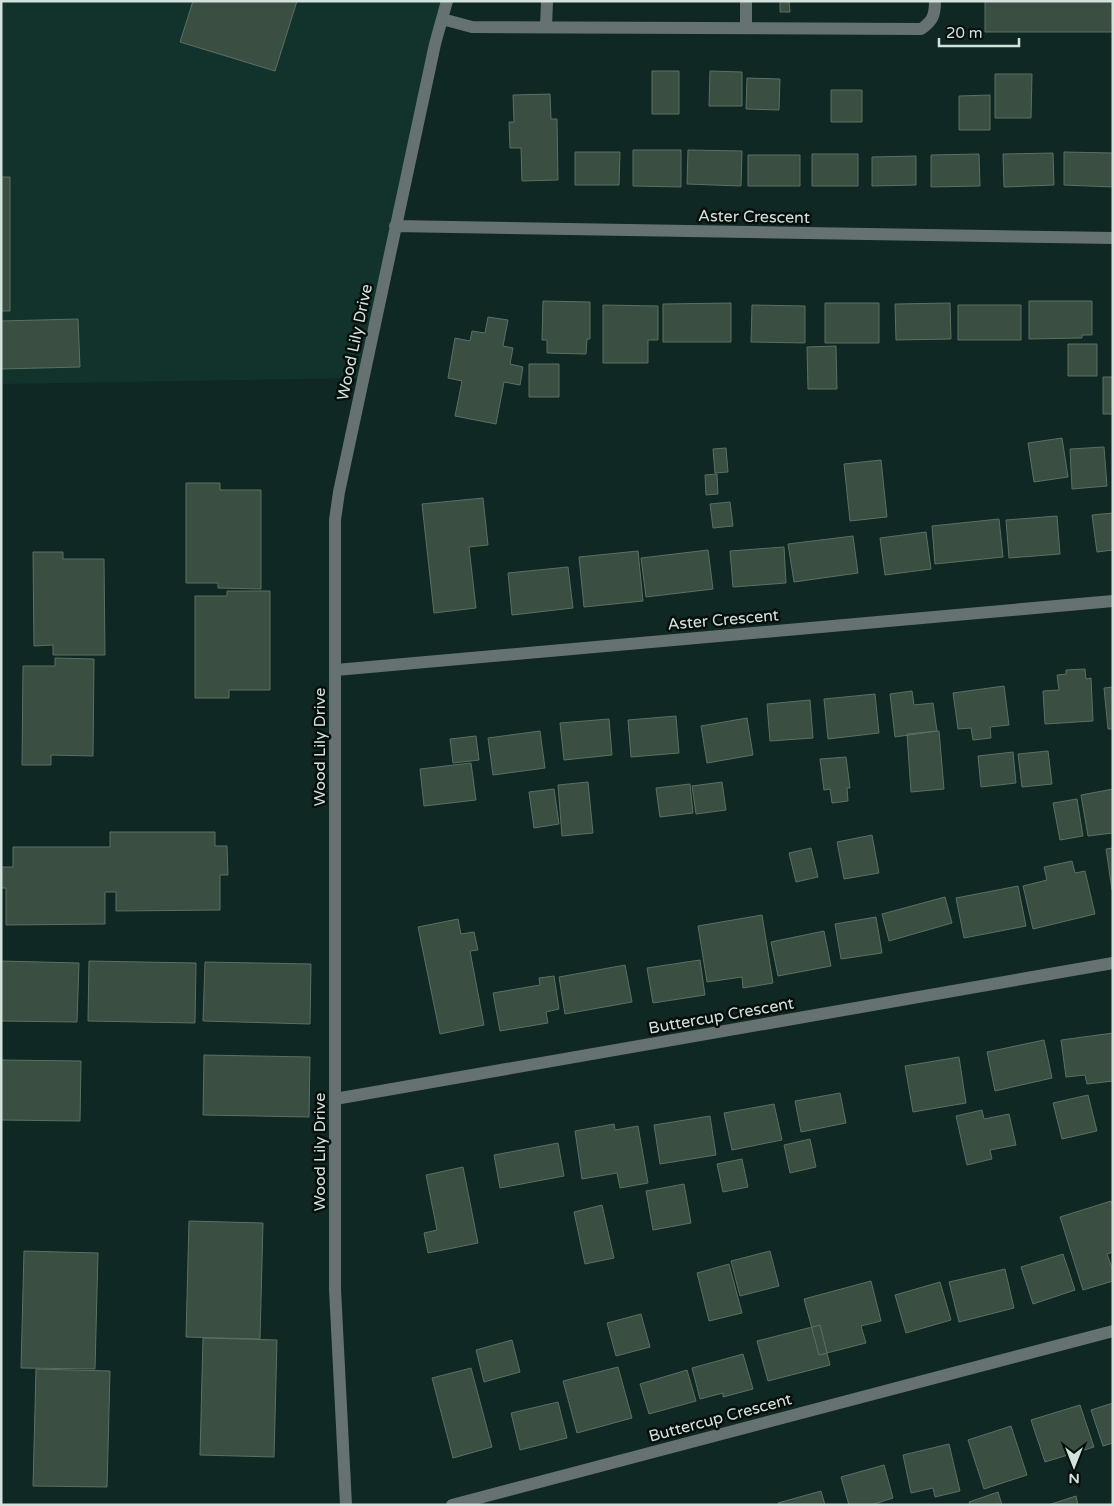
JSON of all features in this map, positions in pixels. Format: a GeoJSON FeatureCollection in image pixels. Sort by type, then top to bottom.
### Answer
{"type":"FeatureCollection","features":[{"type":"Feature","properties":{"kind":"street","name":"Wood Lily Drive"},"geometry":{"type":"LineString","coordinates":[[346,1505],[335,1288],[336,670],[334,549],[336,511],[395,226],[447,1]]}},
{"type":"Feature","properties":{"kind":"street"},"geometry":{"type":"LineString","coordinates":[[546,27],[547,1]]}},
{"type":"Feature","properties":{"kind":"street"},"geometry":{"type":"LineString","coordinates":[[746,1],[746,28]]}},
{"type":"Feature","properties":{"kind":"street"},"geometry":{"type":"LineString","coordinates":[[442,19],[472,27],[921,29],[929,24],[935,16],[935,1]]}},
{"type":"Feature","properties":{"kind":"street","name":"Aster Crescent"},"geometry":{"type":"LineString","coordinates":[[395,226],[1113,238]]}},
{"type":"Feature","properties":{"kind":"street","name":"Aster Crescent"},"geometry":{"type":"LineString","coordinates":[[336,670],[1113,601]]}},
{"type":"Feature","properties":{"kind":"street","name":"Buttercup Crescent"},"geometry":{"type":"LineString","coordinates":[[335,1099],[1113,963]]}},
{"type":"Feature","properties":{"kind":"street","name":"Buttercup Crescent"},"geometry":{"type":"LineString","coordinates":[[452,1505],[1113,1331]]}},
{"type":"Feature","properties":{"kind":"shaded area"},"geometry":{"type":"Polygon","coordinates":[[[1,1],[449,1],[363,378],[1,384],[1,1]]]}},
{"type":"Feature","properties":{"kind":"building"},"geometry":{"type":"Polygon","coordinates":[[[193,1],[297,1],[275,71],[180,42],[193,1]]]}},
{"type":"Feature","properties":{"kind":"building"},"geometry":{"type":"Polygon","coordinates":[[[780,1],[789,1],[790,12],[780,12],[780,1]]]}},
{"type":"Feature","properties":{"kind":"building"},"geometry":{"type":"Polygon","coordinates":[[[985,1],[1113,1],[1113,32],[985,32],[985,1]]]}},
{"type":"Feature","properties":{"kind":"building"},"geometry":{"type":"Polygon","coordinates":[[[652,71],[679,71],[679,114],[652,114],[652,71]]]}},
{"type":"Feature","properties":{"kind":"building"},"geometry":{"type":"Polygon","coordinates":[[[710,71],[742,72],[742,106],[709,106],[710,71]]]}},
{"type":"Feature","properties":{"kind":"building"},"geometry":{"type":"Polygon","coordinates":[[[995,74],[1032,74],[1031,118],[995,118],[995,74]]]}},
{"type":"Feature","properties":{"kind":"building"},"geometry":{"type":"Polygon","coordinates":[[[747,78],[780,79],[779,110],[746,109],[747,78]]]}},
{"type":"Feature","properties":{"kind":"building"},"geometry":{"type":"Polygon","coordinates":[[[831,90],[862,90],[862,122],[831,122],[831,90]]]}},
{"type":"Feature","properties":{"kind":"building"},"geometry":{"type":"Polygon","coordinates":[[[550,94],[551,119],[557,119],[558,180],[522,181],[521,148],[510,148],[509,122],[514,122],[513,95],[550,94]]]}},
{"type":"Feature","properties":{"kind":"building"},"geometry":{"type":"Polygon","coordinates":[[[990,95],[990,130],[959,130],[959,96],[990,95]]]}},
{"type":"Feature","properties":{"kind":"building"},"geometry":{"type":"Polygon","coordinates":[[[633,150],[681,150],[681,187],[633,186],[633,150]]]}},
{"type":"Feature","properties":{"kind":"building"},"geometry":{"type":"Polygon","coordinates":[[[688,150],[742,151],[741,186],[687,184],[688,150]]]}},
{"type":"Feature","properties":{"kind":"building"},"geometry":{"type":"Polygon","coordinates":[[[575,152],[620,152],[619,185],[575,185],[575,152]]]}},
{"type":"Feature","properties":{"kind":"building"},"geometry":{"type":"Polygon","coordinates":[[[1064,152],[1113,153],[1113,187],[1064,185],[1064,152]]]}},
{"type":"Feature","properties":{"kind":"building"},"geometry":{"type":"Polygon","coordinates":[[[1053,153],[1054,185],[1004,187],[1003,154],[1053,153]]]}},
{"type":"Feature","properties":{"kind":"building"},"geometry":{"type":"Polygon","coordinates":[[[812,154],[858,154],[858,186],[812,186],[812,154]]]}},
{"type":"Feature","properties":{"kind":"building"},"geometry":{"type":"Polygon","coordinates":[[[979,154],[980,186],[931,187],[931,155],[979,154]]]}},
{"type":"Feature","properties":{"kind":"building"},"geometry":{"type":"Polygon","coordinates":[[[748,155],[800,155],[800,186],[748,186],[748,155]]]}},
{"type":"Feature","properties":{"kind":"building"},"geometry":{"type":"Polygon","coordinates":[[[916,156],[916,185],[872,186],[872,157],[916,156]]]}},
{"type":"Feature","properties":{"kind":"building"},"geometry":{"type":"Polygon","coordinates":[[[1,177],[10,177],[10,311],[1,311],[1,177]]]}},
{"type":"Feature","properties":{"kind":"building"},"geometry":{"type":"Polygon","coordinates":[[[543,301],[590,302],[590,339],[587,339],[586,354],[547,353],[547,340],[542,340],[543,301]]]}},
{"type":"Feature","properties":{"kind":"building"},"geometry":{"type":"Polygon","coordinates":[[[1029,301],[1092,301],[1092,335],[1082,335],[1082,338],[1029,339],[1029,301]]]}},
{"type":"Feature","properties":{"kind":"building"},"geometry":{"type":"Polygon","coordinates":[[[731,303],[731,342],[663,342],[663,304],[731,303]]]}},
{"type":"Feature","properties":{"kind":"building"},"geometry":{"type":"Polygon","coordinates":[[[825,303],[879,303],[879,343],[825,343],[825,303]]]}},
{"type":"Feature","properties":{"kind":"building"},"geometry":{"type":"Polygon","coordinates":[[[950,303],[951,339],[896,340],[895,304],[950,303]]]}},
{"type":"Feature","properties":{"kind":"building"},"geometry":{"type":"Polygon","coordinates":[[[603,305],[658,306],[658,340],[648,340],[648,363],[603,363],[603,305]]]}},
{"type":"Feature","properties":{"kind":"building"},"geometry":{"type":"Polygon","coordinates":[[[752,305],[805,306],[805,343],[751,342],[752,305]]]}},
{"type":"Feature","properties":{"kind":"building"},"geometry":{"type":"Polygon","coordinates":[[[958,305],[1021,305],[1021,340],[958,340],[958,305]]]}},
{"type":"Feature","properties":{"kind":"building"},"geometry":{"type":"Polygon","coordinates":[[[488,317],[508,320],[503,346],[513,348],[510,364],[523,367],[520,385],[504,382],[496,424],[455,416],[462,381],[448,378],[455,338],[470,341],[472,331],[485,333],[488,317]]]}},
{"type":"Feature","properties":{"kind":"building"},"geometry":{"type":"Polygon","coordinates":[[[78,319],[80,367],[1,369],[1,321],[78,319]]]}},
{"type":"Feature","properties":{"kind":"building"},"geometry":{"type":"Polygon","coordinates":[[[1068,344],[1097,344],[1097,376],[1068,376],[1068,344]]]}},
{"type":"Feature","properties":{"kind":"building"},"geometry":{"type":"Polygon","coordinates":[[[836,346],[837,389],[808,389],[807,347],[836,346]]]}},
{"type":"Feature","properties":{"kind":"building"},"geometry":{"type":"Polygon","coordinates":[[[529,364],[559,364],[559,397],[529,397],[529,364]]]}},
{"type":"Feature","properties":{"kind":"building"},"geometry":{"type":"Polygon","coordinates":[[[1103,377],[1113,377],[1113,414],[1103,414],[1103,377]]]}},
{"type":"Feature","properties":{"kind":"building"},"geometry":{"type":"Polygon","coordinates":[[[1062,438],[1068,477],[1034,482],[1028,443],[1062,438]]]}},
{"type":"Feature","properties":{"kind":"building"},"geometry":{"type":"Polygon","coordinates":[[[1104,447],[1107,486],[1072,489],[1070,449],[1104,447]]]}},
{"type":"Feature","properties":{"kind":"building"},"geometry":{"type":"Polygon","coordinates":[[[726,448],[728,472],[715,473],[713,449],[726,448]]]}},
{"type":"Feature","properties":{"kind":"building"},"geometry":{"type":"Polygon","coordinates":[[[881,460],[887,517],[850,521],[844,464],[881,460]]]}},
{"type":"Feature","properties":{"kind":"building"},"geometry":{"type":"Polygon","coordinates":[[[717,474],[718,494],[706,495],[705,475],[717,474]]]}},
{"type":"Feature","properties":{"kind":"building"},"geometry":{"type":"Polygon","coordinates":[[[186,483],[220,483],[220,490],[261,490],[261,589],[218,588],[218,583],[186,583],[186,483]]]}},
{"type":"Feature","properties":{"kind":"building"},"geometry":{"type":"Polygon","coordinates":[[[483,498],[488,545],[469,547],[476,608],[434,613],[422,504],[483,498]]]}},
{"type":"Feature","properties":{"kind":"building"},"geometry":{"type":"Polygon","coordinates":[[[730,502],[733,526],[713,528],[710,504],[730,502]]]}},
{"type":"Feature","properties":{"kind":"building"},"geometry":{"type":"Polygon","coordinates":[[[1113,513],[1113,550],[1097,552],[1092,515],[1113,513]]]}},
{"type":"Feature","properties":{"kind":"building"},"geometry":{"type":"Polygon","coordinates":[[[1057,516],[1060,554],[1009,558],[1006,520],[1057,516]]]}},
{"type":"Feature","properties":{"kind":"building"},"geometry":{"type":"Polygon","coordinates":[[[999,519],[1003,557],[935,564],[932,526],[999,519]]]}},
{"type":"Feature","properties":{"kind":"building"},"geometry":{"type":"Polygon","coordinates":[[[926,532],[931,569],[885,575],[880,538],[926,532]]]}},
{"type":"Feature","properties":{"kind":"building"},"geometry":{"type":"Polygon","coordinates":[[[853,536],[858,573],[794,582],[788,544],[853,536]]]}},
{"type":"Feature","properties":{"kind":"building"},"geometry":{"type":"Polygon","coordinates":[[[784,547],[786,583],[733,587],[730,551],[784,547]]]}},
{"type":"Feature","properties":{"kind":"building"},"geometry":{"type":"Polygon","coordinates":[[[708,550],[713,589],[646,597],[641,558],[708,550]]]}},
{"type":"Feature","properties":{"kind":"building"},"geometry":{"type":"Polygon","coordinates":[[[638,551],[643,601],[584,607],[579,557],[638,551]]]}},
{"type":"Feature","properties":{"kind":"building"},"geometry":{"type":"Polygon","coordinates":[[[33,552],[63,552],[63,559],[104,559],[105,655],[53,655],[53,645],[34,646],[33,552]]]}},
{"type":"Feature","properties":{"kind":"building"},"geometry":{"type":"Polygon","coordinates":[[[568,567],[573,608],[512,615],[508,573],[568,567]]]}},
{"type":"Feature","properties":{"kind":"building"},"geometry":{"type":"Polygon","coordinates":[[[227,591],[270,591],[270,690],[229,690],[229,698],[195,698],[195,596],[227,596],[227,591]]]}},
{"type":"Feature","properties":{"kind":"building"},"geometry":{"type":"Polygon","coordinates":[[[55,658],[94,659],[93,756],[51,755],[51,765],[22,765],[23,666],[55,666],[55,658]]]}},
{"type":"Feature","properties":{"kind":"building"},"geometry":{"type":"Polygon","coordinates":[[[1085,669],[1086,679],[1091,678],[1093,721],[1045,724],[1043,691],[1059,690],[1057,675],[1066,674],[1066,670],[1085,669]]]}},
{"type":"Feature","properties":{"kind":"building"},"geometry":{"type":"Polygon","coordinates":[[[1004,686],[1009,725],[990,727],[991,738],[973,740],[971,728],[958,729],[953,693],[1004,686]]]}},
{"type":"Feature","properties":{"kind":"building"},"geometry":{"type":"Polygon","coordinates":[[[1113,687],[1113,729],[1108,729],[1104,688],[1113,687]]]}},
{"type":"Feature","properties":{"kind":"building"},"geometry":{"type":"Polygon","coordinates":[[[912,691],[914,705],[933,703],[937,731],[895,737],[890,694],[912,691]]]}},
{"type":"Feature","properties":{"kind":"building"},"geometry":{"type":"Polygon","coordinates":[[[875,694],[879,733],[828,739],[824,699],[875,694]]]}},
{"type":"Feature","properties":{"kind":"building"},"geometry":{"type":"Polygon","coordinates":[[[810,700],[813,738],[770,741],[767,704],[810,700]]]}},
{"type":"Feature","properties":{"kind":"building"},"geometry":{"type":"Polygon","coordinates":[[[676,716],[679,753],[631,757],[628,720],[676,716]]]}},
{"type":"Feature","properties":{"kind":"building"},"geometry":{"type":"Polygon","coordinates":[[[747,718],[753,755],[707,763],[701,726],[747,718]]]}},
{"type":"Feature","properties":{"kind":"building"},"geometry":{"type":"Polygon","coordinates":[[[609,719],[612,755],[564,760],[560,723],[609,719]]]}},
{"type":"Feature","properties":{"kind":"building"},"geometry":{"type":"Polygon","coordinates":[[[540,731],[545,768],[493,775],[488,738],[540,731]]]}},
{"type":"Feature","properties":{"kind":"building"},"geometry":{"type":"Polygon","coordinates":[[[939,731],[944,789],[911,792],[907,734],[939,731]]]}},
{"type":"Feature","properties":{"kind":"building"},"geometry":{"type":"Polygon","coordinates":[[[476,736],[479,760],[453,763],[450,739],[476,736]]]}},
{"type":"Feature","properties":{"kind":"building"},"geometry":{"type":"Polygon","coordinates":[[[1048,751],[1052,784],[1022,787],[1018,754],[1048,751]]]}},
{"type":"Feature","properties":{"kind":"building"},"geometry":{"type":"Polygon","coordinates":[[[1013,752],[1016,783],[981,787],[978,756],[1013,752]]]}},
{"type":"Feature","properties":{"kind":"building"},"geometry":{"type":"Polygon","coordinates":[[[846,757],[850,788],[847,788],[848,801],[832,803],[830,789],[824,790],[820,759],[846,757]]]}},
{"type":"Feature","properties":{"kind":"building"},"geometry":{"type":"Polygon","coordinates":[[[471,763],[476,800],[424,806],[420,769],[471,763]]]}},
{"type":"Feature","properties":{"kind":"building"},"geometry":{"type":"Polygon","coordinates":[[[588,782],[593,833],[562,836],[558,785],[588,782]]]}},
{"type":"Feature","properties":{"kind":"building"},"geometry":{"type":"Polygon","coordinates":[[[722,782],[726,810],[696,814],[692,786],[722,782]]]}},
{"type":"Feature","properties":{"kind":"building"},"geometry":{"type":"Polygon","coordinates":[[[690,784],[693,813],[660,817],[656,788],[690,784]]]}},
{"type":"Feature","properties":{"kind":"building"},"geometry":{"type":"Polygon","coordinates":[[[554,789],[559,824],[534,828],[529,792],[554,789]]]}},
{"type":"Feature","properties":{"kind":"building"},"geometry":{"type":"Polygon","coordinates":[[[1113,789],[1113,833],[1088,836],[1081,795],[1113,789]]]}},
{"type":"Feature","properties":{"kind":"building"},"geometry":{"type":"Polygon","coordinates":[[[1077,799],[1083,836],[1060,840],[1053,803],[1077,799]]]}},
{"type":"Feature","properties":{"kind":"building"},"geometry":{"type":"Polygon","coordinates":[[[110,832],[215,832],[215,846],[227,846],[228,875],[220,875],[220,910],[116,911],[116,892],[105,892],[105,924],[6,925],[6,888],[1,888],[1,867],[13,867],[13,847],[110,847],[110,832]]]}},
{"type":"Feature","properties":{"kind":"building"},"geometry":{"type":"Polygon","coordinates":[[[872,835],[879,873],[844,879],[837,842],[872,835]]]}},
{"type":"Feature","properties":{"kind":"building"},"geometry":{"type":"Polygon","coordinates":[[[811,848],[818,877],[796,882],[789,853],[811,848]]]}},
{"type":"Feature","properties":{"kind":"building"},"geometry":{"type":"Polygon","coordinates":[[[1113,848],[1113,890],[1112,890],[1106,849],[1113,848]]]}},
{"type":"Feature","properties":{"kind":"building"},"geometry":{"type":"Polygon","coordinates":[[[1072,861],[1075,873],[1085,871],[1095,914],[1033,929],[1023,886],[1047,880],[1044,867],[1072,861]]]}},
{"type":"Feature","properties":{"kind":"building"},"geometry":{"type":"Polygon","coordinates":[[[1018,886],[1026,926],[964,938],[956,898],[1018,886]]]}},
{"type":"Feature","properties":{"kind":"building"},"geometry":{"type":"Polygon","coordinates":[[[945,897],[952,923],[889,941],[882,914],[945,897]]]}},
{"type":"Feature","properties":{"kind":"building"},"geometry":{"type":"Polygon","coordinates":[[[762,915],[773,983],[743,988],[742,977],[707,982],[698,926],[762,915]]]}},
{"type":"Feature","properties":{"kind":"building"},"geometry":{"type":"Polygon","coordinates":[[[876,917],[882,953],[841,959],[835,924],[876,917]]]}},
{"type":"Feature","properties":{"kind":"building"},"geometry":{"type":"Polygon","coordinates":[[[458,919],[461,934],[474,932],[478,950],[470,951],[484,1025],[440,1034],[418,927],[458,919]]]}},
{"type":"Feature","properties":{"kind":"building"},"geometry":{"type":"Polygon","coordinates":[[[824,931],[831,966],[778,976],[771,942],[824,931]]]}},
{"type":"Feature","properties":{"kind":"building"},"geometry":{"type":"Polygon","coordinates":[[[700,960],[705,995],[653,1003],[647,968],[700,960]]]}},
{"type":"Feature","properties":{"kind":"building"},"geometry":{"type":"Polygon","coordinates":[[[1,961],[79,963],[77,1022],[1,1021],[1,961]]]}},
{"type":"Feature","properties":{"kind":"building"},"geometry":{"type":"Polygon","coordinates":[[[89,961],[196,963],[195,1023],[88,1021],[89,961]]]}},
{"type":"Feature","properties":{"kind":"building"},"geometry":{"type":"Polygon","coordinates":[[[205,962],[311,964],[310,1024],[203,1021],[205,962]]]}},
{"type":"Feature","properties":{"kind":"building"},"geometry":{"type":"Polygon","coordinates":[[[625,965],[632,1002],[565,1014],[559,977],[625,965]]]}},
{"type":"Feature","properties":{"kind":"building"},"geometry":{"type":"Polygon","coordinates":[[[554,976],[559,1009],[546,1012],[548,1023],[500,1031],[493,993],[540,985],[539,978],[554,976]]]}},
{"type":"Feature","properties":{"kind":"building"},"geometry":{"type":"Polygon","coordinates":[[[1113,1033],[1113,1081],[1087,1084],[1085,1075],[1066,1077],[1061,1040],[1113,1033]]]}},
{"type":"Feature","properties":{"kind":"building"},"geometry":{"type":"Polygon","coordinates":[[[1044,1040],[1052,1078],[995,1091],[987,1052],[1044,1040]]]}},
{"type":"Feature","properties":{"kind":"building"},"geometry":{"type":"Polygon","coordinates":[[[204,1055],[310,1057],[309,1117],[203,1115],[204,1055]]]}},
{"type":"Feature","properties":{"kind":"building"},"geometry":{"type":"Polygon","coordinates":[[[959,1057],[966,1103],[913,1112],[905,1066],[959,1057]]]}},
{"type":"Feature","properties":{"kind":"building"},"geometry":{"type":"Polygon","coordinates":[[[1,1060],[81,1061],[80,1121],[1,1120],[1,1060]]]}},
{"type":"Feature","properties":{"kind":"building"},"geometry":{"type":"Polygon","coordinates":[[[840,1093],[846,1123],[801,1132],[795,1101],[840,1093]]]}},
{"type":"Feature","properties":{"kind":"building"},"geometry":{"type":"Polygon","coordinates":[[[1088,1095],[1097,1131],[1062,1139],[1053,1103],[1088,1095]]]}},
{"type":"Feature","properties":{"kind":"building"},"geometry":{"type":"Polygon","coordinates":[[[774,1104],[782,1140],[732,1150],[724,1113],[774,1104]]]}},
{"type":"Feature","properties":{"kind":"building"},"geometry":{"type":"Polygon","coordinates":[[[982,1110],[984,1119],[1009,1114],[1016,1145],[990,1150],[992,1159],[967,1165],[956,1116],[982,1110]]]}},
{"type":"Feature","properties":{"kind":"building"},"geometry":{"type":"Polygon","coordinates":[[[710,1116],[716,1155],[660,1164],[654,1125],[710,1116]]]}},
{"type":"Feature","properties":{"kind":"building"},"geometry":{"type":"Polygon","coordinates":[[[614,1124],[615,1130],[638,1126],[648,1183],[620,1188],[617,1173],[582,1179],[575,1131],[614,1124]]]}},
{"type":"Feature","properties":{"kind":"building"},"geometry":{"type":"Polygon","coordinates":[[[810,1139],[816,1167],[790,1173],[784,1145],[810,1139]]]}},
{"type":"Feature","properties":{"kind":"building"},"geometry":{"type":"Polygon","coordinates":[[[558,1143],[564,1176],[500,1188],[494,1155],[558,1143]]]}},
{"type":"Feature","properties":{"kind":"building"},"geometry":{"type":"Polygon","coordinates":[[[742,1159],[748,1187],[723,1192],[717,1164],[742,1159]]]}},
{"type":"Feature","properties":{"kind":"building"},"geometry":{"type":"Polygon","coordinates":[[[463,1167],[478,1243],[428,1253],[424,1233],[437,1230],[426,1175],[463,1167]]]}},
{"type":"Feature","properties":{"kind":"building"},"geometry":{"type":"Polygon","coordinates":[[[684,1184],[691,1223],[653,1230],[646,1191],[684,1184]]]}},
{"type":"Feature","properties":{"kind":"building"},"geometry":{"type":"Polygon","coordinates":[[[1111,1201],[1113,1207],[1113,1252],[1107,1254],[1113,1271],[1113,1281],[1083,1290],[1060,1217],[1111,1201]]]}},
{"type":"Feature","properties":{"kind":"building"},"geometry":{"type":"Polygon","coordinates":[[[602,1205],[614,1258],[585,1264],[574,1212],[602,1205]]]}},
{"type":"Feature","properties":{"kind":"building"},"geometry":{"type":"Polygon","coordinates":[[[189,1221],[263,1223],[260,1339],[186,1337],[189,1221]]]}},
{"type":"Feature","properties":{"kind":"building"},"geometry":{"type":"Polygon","coordinates":[[[24,1251],[98,1253],[95,1369],[21,1368],[24,1251]]]}},
{"type":"Feature","properties":{"kind":"building"},"geometry":{"type":"Polygon","coordinates":[[[770,1251],[779,1286],[740,1296],[731,1261],[770,1251]]]}},
{"type":"Feature","properties":{"kind":"building"},"geometry":{"type":"Polygon","coordinates":[[[1063,1254],[1075,1290],[1033,1304],[1021,1267],[1063,1254]]]}},
{"type":"Feature","properties":{"kind":"building"},"geometry":{"type":"Polygon","coordinates":[[[729,1264],[742,1313],[709,1321],[697,1273],[729,1264]]]}},
{"type":"Feature","properties":{"kind":"building"},"geometry":{"type":"Polygon","coordinates":[[[1005,1269],[1014,1308],[959,1322],[949,1282],[1005,1269]]]}},
{"type":"Feature","properties":{"kind":"building"},"geometry":{"type":"Polygon","coordinates":[[[871,1281],[881,1321],[861,1326],[866,1343],[819,1355],[804,1299],[871,1281]]]}},
{"type":"Feature","properties":{"kind":"building"},"geometry":{"type":"Polygon","coordinates":[[[940,1282],[951,1320],[906,1333],[895,1295],[940,1282]]]}},
{"type":"Feature","properties":{"kind":"building"},"geometry":{"type":"Polygon","coordinates":[[[641,1314],[650,1347],[616,1356],[607,1323],[641,1314]]]}},
{"type":"Feature","properties":{"kind":"building"},"geometry":{"type":"Polygon","coordinates":[[[820,1325],[830,1365],[768,1381],[757,1341],[820,1325]]]}},
{"type":"Feature","properties":{"kind":"building"},"geometry":{"type":"Polygon","coordinates":[[[203,1338],[277,1340],[274,1457],[200,1455],[203,1338]]]}},
{"type":"Feature","properties":{"kind":"building"},"geometry":{"type":"Polygon","coordinates":[[[512,1340],[520,1372],[484,1382],[476,1350],[512,1340]]]}},
{"type":"Feature","properties":{"kind":"building"},"geometry":{"type":"Polygon","coordinates":[[[743,1354],[753,1389],[723,1397],[723,1393],[700,1399],[692,1368],[743,1354]]]}},
{"type":"Feature","properties":{"kind":"building"},"geometry":{"type":"Polygon","coordinates":[[[618,1367],[632,1418],[577,1433],[563,1381],[618,1367]]]}},
{"type":"Feature","properties":{"kind":"building"},"geometry":{"type":"Polygon","coordinates":[[[471,1368],[492,1447],[453,1458],[432,1378],[471,1368]]]}},
{"type":"Feature","properties":{"kind":"building"},"geometry":{"type":"Polygon","coordinates":[[[36,1369],[110,1371],[107,1487],[33,1486],[36,1369]]]}},
{"type":"Feature","properties":{"kind":"building"},"geometry":{"type":"Polygon","coordinates":[[[687,1370],[696,1401],[649,1414],[640,1384],[687,1370]]]}},
{"type":"Feature","properties":{"kind":"building"},"geometry":{"type":"Polygon","coordinates":[[[558,1402],[567,1438],[520,1450],[511,1413],[558,1402]]]}},
{"type":"Feature","properties":{"kind":"building"},"geometry":{"type":"Polygon","coordinates":[[[1113,1403],[1113,1443],[1103,1446],[1091,1410],[1113,1403]]]}},
{"type":"Feature","properties":{"kind":"building"},"geometry":{"type":"Polygon","coordinates":[[[1080,1405],[1094,1447],[1045,1462],[1031,1420],[1080,1405]]]}},
{"type":"Feature","properties":{"kind":"building"},"geometry":{"type":"Polygon","coordinates":[[[1011,1426],[1027,1475],[984,1489],[968,1440],[1011,1426]]]}},
{"type":"Feature","properties":{"kind":"building"},"geometry":{"type":"Polygon","coordinates":[[[949,1444],[960,1491],[935,1497],[933,1488],[911,1493],[903,1455],[949,1444]]]}},
{"type":"Feature","properties":{"kind":"building"},"geometry":{"type":"Polygon","coordinates":[[[884,1465],[893,1498],[871,1505],[849,1505],[841,1477],[884,1465]]]}},
{"type":"Feature","properties":{"kind":"building"},"geometry":{"type":"Polygon","coordinates":[[[821,1491],[825,1505],[779,1505],[778,1503],[821,1491]]]}},
{"type":"Feature","properties":{"kind":"building"},"geometry":{"type":"Polygon","coordinates":[[[998,1492],[1002,1505],[970,1505],[969,1502],[998,1492]]]}},
{"type":"Feature","properties":{"kind":"building"},"geometry":{"type":"Polygon","coordinates":[[[1076,1496],[1078,1505],[1048,1505],[1076,1496]]]}}]}
